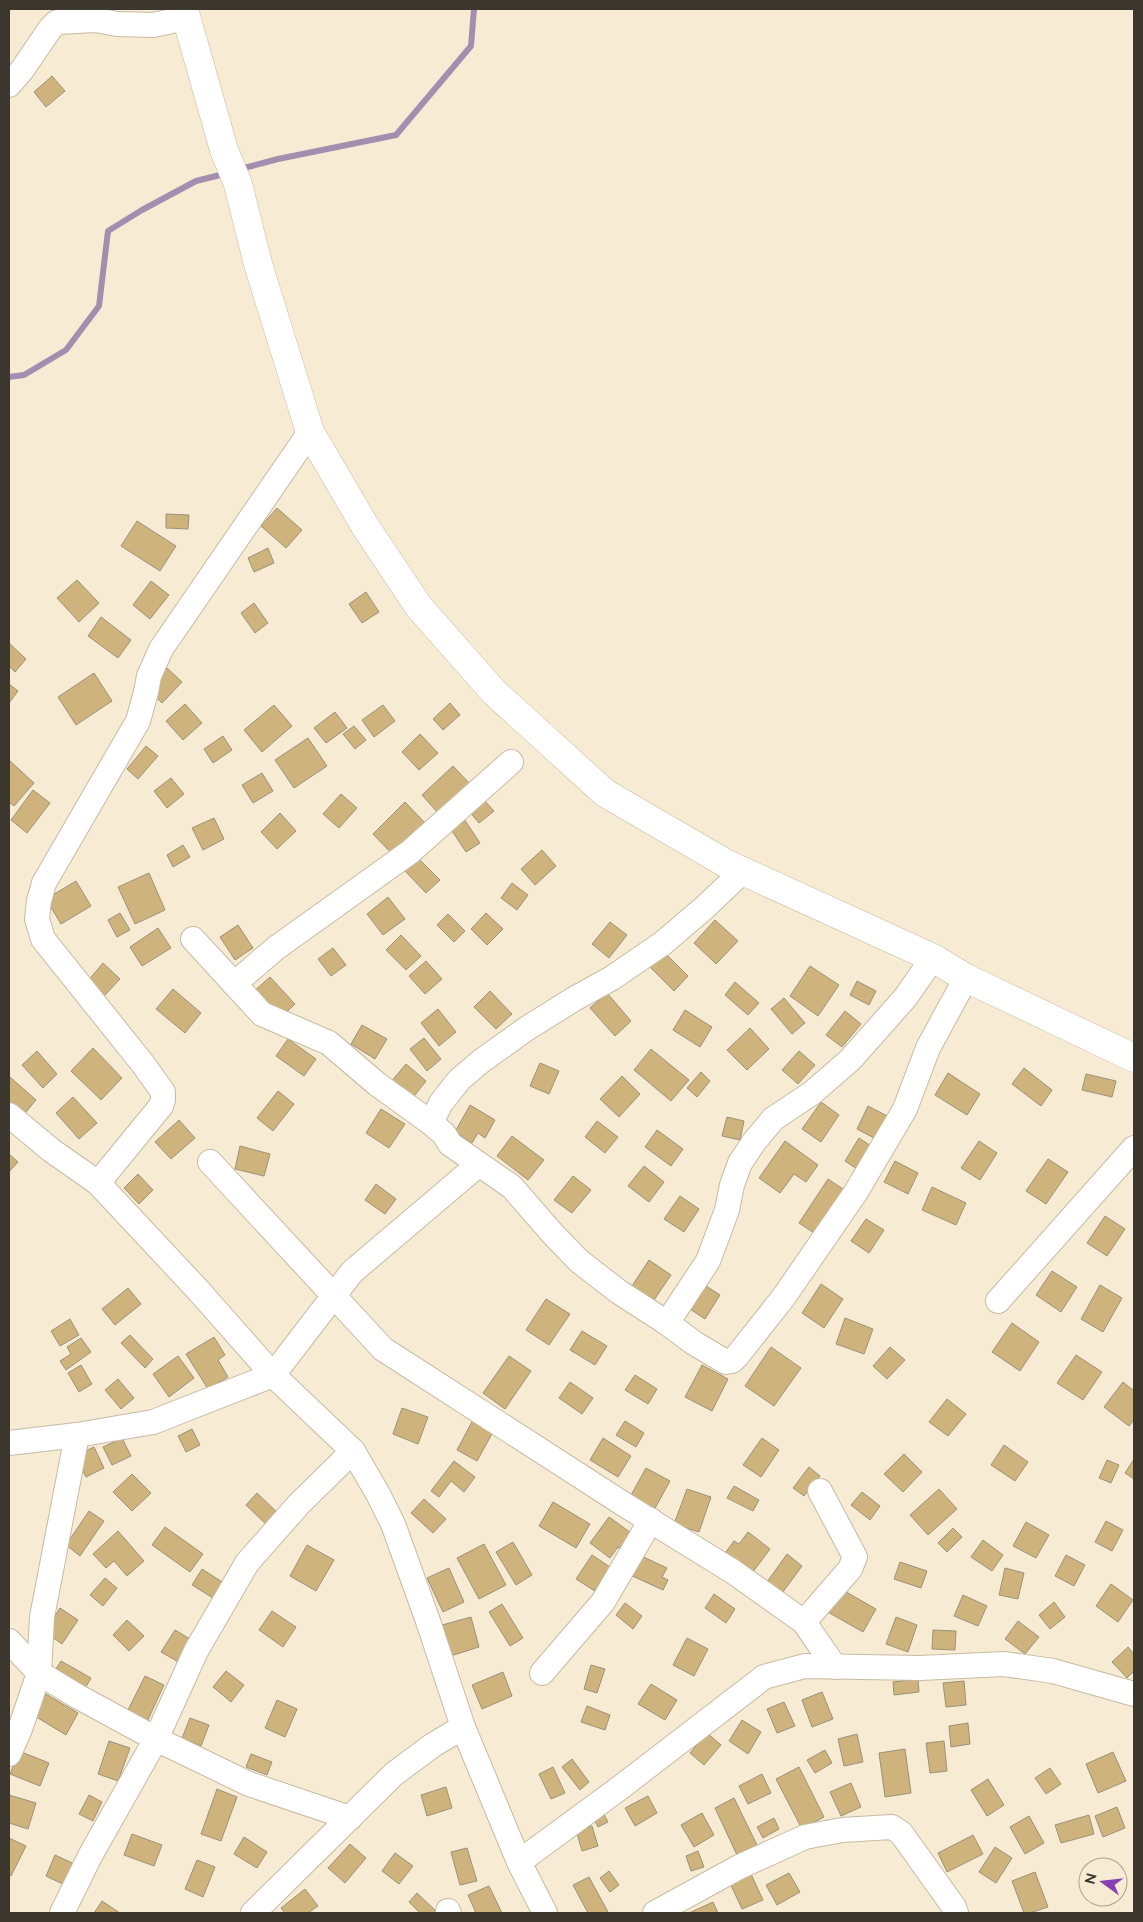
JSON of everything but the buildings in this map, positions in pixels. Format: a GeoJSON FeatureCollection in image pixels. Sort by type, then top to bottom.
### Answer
{"type":"FeatureCollection","features":[{"type":"Feature","properties":{"kind":"main road"},"geometry":{"type":"LineString","coordinates":[[185,14],[224,150],[238,184],[258,264],[310,432],[365,526],[419,607],[494,692],[605,793],[742,872],[933,958],[966,978],[1134,1058]]}},
{"type":"Feature","properties":{"kind":"street"},"geometry":{"type":"LineString","coordinates":[[9,85],[22,70],[50,29],[58,22],[96,20],[118,24],[153,25],[185,14]]}},
{"type":"Feature","properties":{"kind":"street"},"geometry":{"type":"LineString","coordinates":[[98,1183],[161,1106],[164,1100],[163,1092],[143,1064],[43,940],[37,919],[44,882],[138,721],[149,676],[161,649],[310,432]]}},
{"type":"Feature","properties":{"kind":"street"},"geometry":{"type":"LineString","coordinates":[[234,984],[276,948],[410,852],[511,762]]}},
{"type":"Feature","properties":{"kind":"street"},"geometry":{"type":"LineString","coordinates":[[431,1123],[441,1103],[459,1080],[480,1062],[526,1029],[612,978],[664,943],[742,872]]}},
{"type":"Feature","properties":{"kind":"street"},"geometry":{"type":"LineString","coordinates":[[193,939],[262,1014],[329,1043],[377,1084],[431,1123],[444,1134],[450,1144],[512,1187],[579,1261],[619,1292],[668,1323],[694,1343],[726,1362],[732,1361],[737,1356],[783,1298],[856,1192],[904,1109],[928,1048],[966,978]]}},
{"type":"Feature","properties":{"kind":"street"},"geometry":{"type":"LineString","coordinates":[[668,1323],[708,1261],[727,1210],[732,1185],[740,1163],[754,1142],[774,1119],[812,1093],[850,1060],[905,998],[933,958]]}},
{"type":"Feature","properties":{"kind":"street"},"geometry":{"type":"LineString","coordinates":[[9,1115],[51,1150],[98,1183],[198,1290],[273,1375],[353,1451],[393,1524],[463,1727],[519,1862],[545,1913]]}},
{"type":"Feature","properties":{"kind":"street"},"geometry":{"type":"LineString","coordinates":[[998,1301],[1134,1148]]}},
{"type":"Feature","properties":{"kind":"street"},"geometry":{"type":"LineString","coordinates":[[210,1162],[383,1349],[625,1505],[732,1571],[804,1622],[835,1667]]}},
{"type":"Feature","properties":{"kind":"street"},"geometry":{"type":"LineString","coordinates":[[9,1444],[153,1422],[273,1375],[334,1298],[352,1272],[478,1165]]}},
{"type":"Feature","properties":{"kind":"street"},"geometry":{"type":"LineString","coordinates":[[9,1754],[20,1729],[39,1673],[42,1617],[77,1435]]}},
{"type":"Feature","properties":{"kind":"street"},"geometry":{"type":"LineString","coordinates":[[62,1913],[90,1856],[156,1739],[196,1651],[246,1563],[299,1504],[353,1451]]}},
{"type":"Feature","properties":{"kind":"street"},"geometry":{"type":"LineString","coordinates":[[804,1622],[850,1568],[855,1557],[820,1491]]}},
{"type":"Feature","properties":{"kind":"street"},"geometry":{"type":"LineString","coordinates":[[542,1673],[603,1602],[651,1520]]}},
{"type":"Feature","properties":{"kind":"street"},"geometry":{"type":"LineString","coordinates":[[9,1641],[39,1673],[156,1739],[249,1784],[350,1818]]}},
{"type":"Feature","properties":{"kind":"street"},"geometry":{"type":"LineString","coordinates":[[519,1862],[621,1787],[764,1677],[805,1666],[920,1668],[1004,1664],[1053,1672],[1134,1694]]}},
{"type":"Feature","properties":{"kind":"street"},"geometry":{"type":"LineString","coordinates":[[253,1913],[394,1774],[433,1745],[463,1727]]}},
{"type":"Feature","properties":{"kind":"street"},"geometry":{"type":"LineString","coordinates":[[655,1913],[739,1867],[806,1837],[842,1830],[892,1826],[901,1833],[954,1907],[956,1913]]}},
{"type":"Feature","properties":{"kind":"waterway"},"geometry":{"type":"LineString","coordinates":[[240,169],[278,159],[396,135],[471,46],[474,9]]}},
{"type":"Feature","properties":{"kind":"waterway"},"geometry":{"type":"LineString","coordinates":[[9,377],[24,375],[66,350],[99,306],[108,231],[196,181],[228,173]]}}]}
